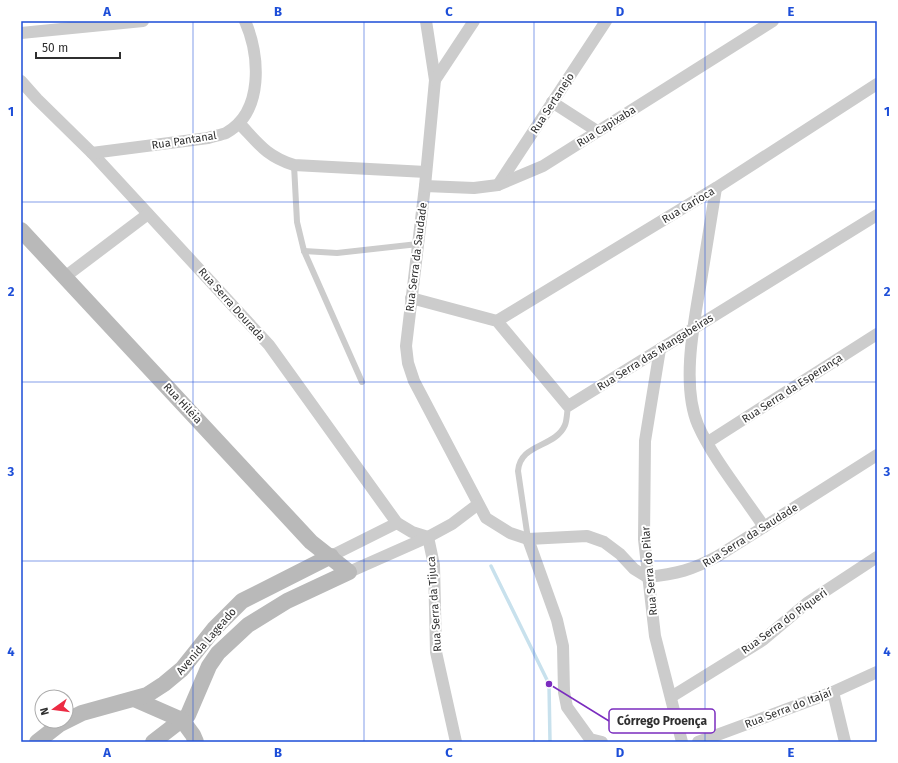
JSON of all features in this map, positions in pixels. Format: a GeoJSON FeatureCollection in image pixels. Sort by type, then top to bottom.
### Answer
{"type":"FeatureCollection","features":[{"type":"Feature","properties":{"kind":"main road","name":"Rua Hiléia"},"geometry":{"type":"LineString","coordinates":[[21,230],[66,276],[311,542],[331,556],[349,572]]}},
{"type":"Feature","properties":{"kind":"main road","name":"Avenida Lageado"},"geometry":{"type":"LineString","coordinates":[[36,742],[60,724],[82,712],[147,695],[173,678],[214,629],[242,601],[331,556]]}},
{"type":"Feature","properties":{"kind":"main road","name":"Avenida Lageado"},"geometry":{"type":"LineString","coordinates":[[153,742],[182,720],[191,709],[209,666],[218,653],[242,630],[287,601],[349,572]]}},
{"type":"Feature","properties":{"kind":"main road"},"geometry":{"type":"LineString","coordinates":[[134,699],[182,720],[193,734],[196,742]]}},
{"type":"Feature","properties":{"kind":"street"},"geometry":{"type":"LineString","coordinates":[[23,35],[105,22],[143,21]]}},
{"type":"Feature","properties":{"kind":"street","name":"Rua Pantanal"},"geometry":{"type":"LineString","coordinates":[[92,153],[208,138],[226,133],[239,123],[248,110],[256,82],[250,33],[245,21]]}},
{"type":"Feature","properties":{"kind":"street","name":"Rua Serra da Saudade"},"geometry":{"type":"LineString","coordinates":[[426,21],[435,80],[425,186],[410,298],[406,346],[408,363],[414,381],[477,505]]}},
{"type":"Feature","properties":{"kind":"street"},"geometry":{"type":"LineString","coordinates":[[435,80],[474,21]]}},
{"type":"Feature","properties":{"kind":"street","name":"Rua Sertanejo"},"geometry":{"type":"LineString","coordinates":[[498,185],[606,21]]}},
{"type":"Feature","properties":{"kind":"street","name":"Rua Capixaba"},"geometry":{"type":"LineString","coordinates":[[425,186],[474,188],[498,185],[543,166],[773,21]]}},
{"type":"Feature","properties":{"kind":"street","name":"Rua Serra Dourada"},"geometry":{"type":"LineString","coordinates":[[21,81],[37,99],[92,153],[269,345],[397,523],[412,532],[428,537]]}},
{"type":"Feature","properties":{"kind":"street","name":"Rua Carioca"},"geometry":{"type":"LineString","coordinates":[[497,320],[716,188],[877,84]]}},
{"type":"Feature","properties":{"kind":"street"},"geometry":{"type":"LineString","coordinates":[[552,102],[597,131]]}},
{"type":"Feature","properties":{"kind":"street"},"geometry":{"type":"LineString","coordinates":[[239,123],[268,154],[279,160],[294,165],[426,172]]}},
{"type":"Feature","properties":{"kind":"street"},"geometry":{"type":"LineString","coordinates":[[716,188],[693,329],[691,360],[692,398],[698,424],[708,442],[764,527]]}},
{"type":"Feature","properties":{"kind":"street"},"geometry":{"type":"LineString","coordinates":[[66,276],[148,214]]}},
{"type":"Feature","properties":{"kind":"street","name":"Rua Serra das Mangabeiras"},"geometry":{"type":"LineString","coordinates":[[568,406],[877,215]]}},
{"type":"Feature","properties":{"kind":"street"},"geometry":{"type":"LineString","coordinates":[[410,298],[497,320],[568,406]]}},
{"type":"Feature","properties":{"kind":"street","name":"Rua Serra da Esperança"},"geometry":{"type":"LineString","coordinates":[[708,442],[877,334]]}},
{"type":"Feature","properties":{"kind":"street","name":"Rua Serra do Pilar"},"geometry":{"type":"LineString","coordinates":[[660,349],[645,441],[644,539],[647,577],[655,636],[682,742]]}},
{"type":"Feature","properties":{"kind":"street","name":"Rua Serra da Saudade"},"geometry":{"type":"LineString","coordinates":[[647,577],[694,569],[764,527],[877,455]]}},
{"type":"Feature","properties":{"kind":"street"},"geometry":{"type":"LineString","coordinates":[[428,537],[452,524],[477,505],[486,518],[510,533],[528,539],[587,536],[598,540],[620,554],[634,569],[647,577]]}},
{"type":"Feature","properties":{"kind":"street","name":"Avenida Lageado"},"geometry":{"type":"LineString","coordinates":[[331,556],[397,523]]}},
{"type":"Feature","properties":{"kind":"street","name":"Avenida Lageado"},"geometry":{"type":"LineString","coordinates":[[349,572],[428,537]]}},
{"type":"Feature","properties":{"kind":"street","name":"Rua Serra da Tijuca"},"geometry":{"type":"LineString","coordinates":[[428,537],[434,565],[436,652],[456,742]]}},
{"type":"Feature","properties":{"kind":"street"},"geometry":{"type":"LineString","coordinates":[[528,539],[557,620],[563,646],[564,692],[567,707],[590,739],[602,742]]}},
{"type":"Feature","properties":{"kind":"street","name":"Rua Serra do Piqueri"},"geometry":{"type":"LineString","coordinates":[[671,697],[763,640],[807,603],[877,557]]}},
{"type":"Feature","properties":{"kind":"street","name":"Rua Serra do Itajaí"},"geometry":{"type":"LineString","coordinates":[[698,742],[833,692],[877,672]]}},
{"type":"Feature","properties":{"kind":"street"},"geometry":{"type":"LineString","coordinates":[[833,692],[845,742]]}},
{"type":"Feature","properties":{"kind":"lane"},"geometry":{"type":"LineString","coordinates":[[294,165],[298,222],[304,251],[362,382]]}},
{"type":"Feature","properties":{"kind":"lane"},"geometry":{"type":"LineString","coordinates":[[304,251],[337,253],[418,244]]}},
{"type":"Feature","properties":{"kind":"lane"},"geometry":{"type":"LineString","coordinates":[[528,539],[518,462],[521,456],[554,438],[562,430],[566,424],[568,406]]}},
{"type":"Feature","properties":{"kind":"waterway"},"geometry":{"type":"LineString","coordinates":[[491,566],[549,684],[550,742]]}},
{"type":"Feature","properties":{"kind":"place","name":"Córrego Proença"},"geometry":{"type":"Point","coordinates":[549,684]}}]}
